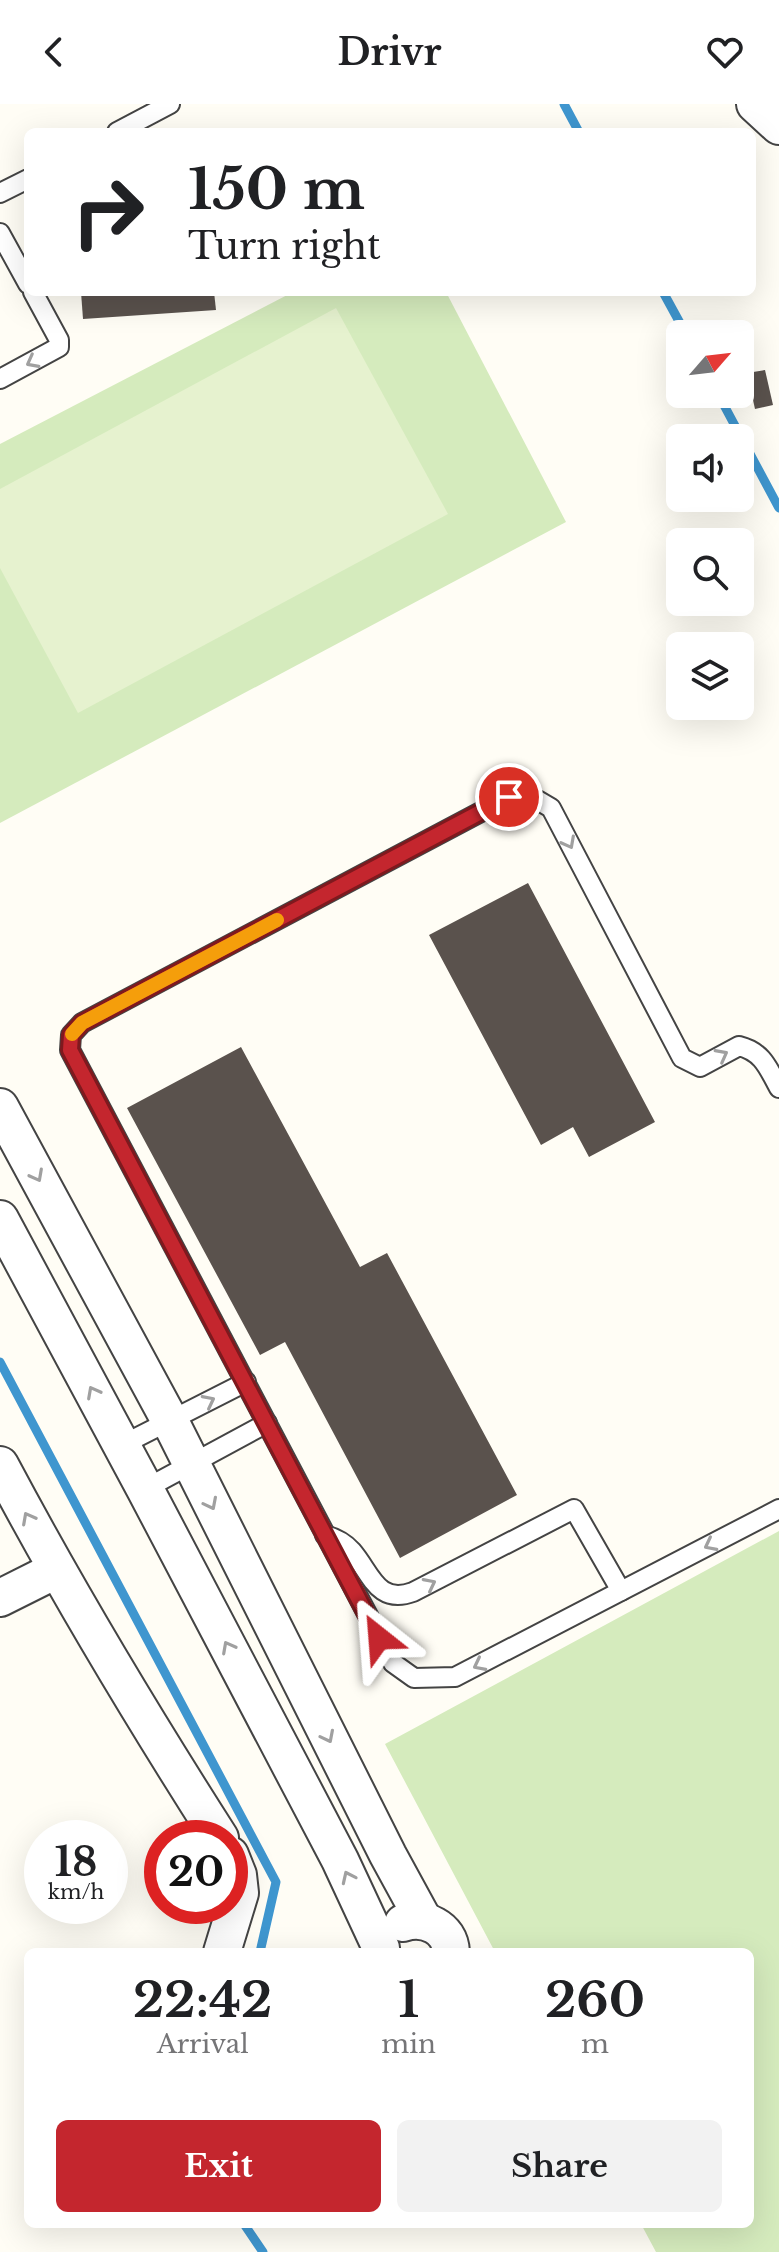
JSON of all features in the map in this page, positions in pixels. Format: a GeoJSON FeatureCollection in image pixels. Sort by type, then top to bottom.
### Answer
{"type":"FeatureCollection","features":[{"type":"Feature","properties":{"kind":"street"},"geometry":{"type":"LineString","coordinates":[[0,1107],[170,1421],[424,1921]]}},
{"type":"Feature","properties":{"kind":"street"},"geometry":{"type":"LineString","coordinates":[[0,1219],[340,1860],[380,1948]]}},
{"type":"Feature","properties":{"kind":"street"},"geometry":{"type":"LineString","coordinates":[[0,1465],[56,1570],[209,1820]]}},
{"type":"Feature","properties":{"kind":"street"},"geometry":{"type":"LineString","coordinates":[[0,1598],[56,1570]]}},
{"type":"Feature","properties":{"kind":"street"},"geometry":{"type":"LineString","coordinates":[[382,1948],[390,1932],[406,1921],[424,1921],[441,1929],[451,1948]]}},
{"type":"Feature","properties":{"kind":"street"},"geometry":{"type":"LineString","coordinates":[[223,1948],[231,1924]]}},
{"type":"Feature","properties":{"kind":"lane"},"geometry":{"type":"LineString","coordinates":[[125,128],[170,104]]}},
{"type":"Feature","properties":{"kind":"lane"},"geometry":{"type":"LineString","coordinates":[[0,193],[24,181]]}},
{"type":"Feature","properties":{"kind":"lane"},"geometry":{"type":"LineString","coordinates":[[0,233],[24,277]]}},
{"type":"Feature","properties":{"kind":"lane"},"geometry":{"type":"LineString","coordinates":[[0,379],[59,347],[59,340],[35,296]]}},
{"type":"Feature","properties":{"kind":"lane"},"geometry":{"type":"LineString","coordinates":[[779,1088],[765,1061],[751,1049],[739,1046],[700,1067],[682,1058],[551,808],[534,798],[509,797],[82,1023],[71,1035],[70,1050],[393,1663],[414,1678],[455,1677],[779,1509]]}},
{"type":"Feature","properties":{"kind":"lane"},"geometry":{"type":"LineString","coordinates":[[122,1445],[246,1382]]}},
{"type":"Feature","properties":{"kind":"lane"},"geometry":{"type":"LineString","coordinates":[[145,1489],[267,1423]]}},
{"type":"Feature","properties":{"kind":"lane"},"geometry":{"type":"LineString","coordinates":[[325,1535],[339,1539],[351,1550],[387,1594],[400,1597],[574,1509],[621,1591]]}},
{"type":"Feature","properties":{"kind":"green space"},"geometry":{"type":"Polygon","coordinates":[[[285,296],[448,296],[566,522],[0,823],[0,444],[285,296]]]}},
{"type":"Feature","properties":{"kind":"green space"},"geometry":{"type":"Polygon","coordinates":[[[336,308],[448,514],[78,713],[0,568],[0,489],[336,308]]]}},
{"type":"Feature","properties":{"kind":"green space"},"geometry":{"type":"Polygon","coordinates":[[[779,1531],[779,2252],[656,2252],[643,2228],[754,2228],[754,1948],[493,1948],[385,1744],[779,1531]]]}},
{"type":"Feature","properties":{"kind":"building"},"geometry":{"type":"Polygon","coordinates":[[[81,296],[214,296],[216,310],[83,319],[81,296]]]}},
{"type":"Feature","properties":{"kind":"building"},"geometry":{"type":"Polygon","coordinates":[[[765,370],[773,405],[755,409],[754,372],[765,370]]]}},
{"type":"Feature","properties":{"kind":"building"},"geometry":{"type":"Polygon","coordinates":[[[528,883],[655,1122],[589,1157],[573,1127],[541,1145],[429,935],[528,883]]]}},
{"type":"Feature","properties":{"kind":"building"},"geometry":{"type":"Polygon","coordinates":[[[241,1047],[360,1267],[387,1253],[517,1495],[400,1558],[285,1342],[260,1355],[127,1108],[241,1047]]]}},
{"type":"Feature","properties":{"kind":"waterway"},"geometry":{"type":"LineString","coordinates":[[564,104],[577,128]]}},
{"type":"Feature","properties":{"kind":"waterway"},"geometry":{"type":"LineString","coordinates":[[665,296],[678,320]]}},
{"type":"Feature","properties":{"kind":"waterway"},"geometry":{"type":"LineString","coordinates":[[725,408],[779,508]]}},
{"type":"Feature","properties":{"kind":"waterway"},"geometry":{"type":"LineString","coordinates":[[0,1362],[276,1882],[261,1948]]}},
{"type":"Feature","properties":{"kind":"waterway"},"geometry":{"type":"LineString","coordinates":[[247,2228],[263,2252]]}},
{"type":"Feature","properties":{"kind":"slow traffic"},"geometry":{"type":"LineString","coordinates":[[72,1034],[82,1023],[277,920]]}},
{"type":"Feature","properties":{"kind":"route"},"geometry":{"type":"LineString","coordinates":[[379,1638],[70,1050],[71,1035],[82,1023],[509,797]]}}]}
